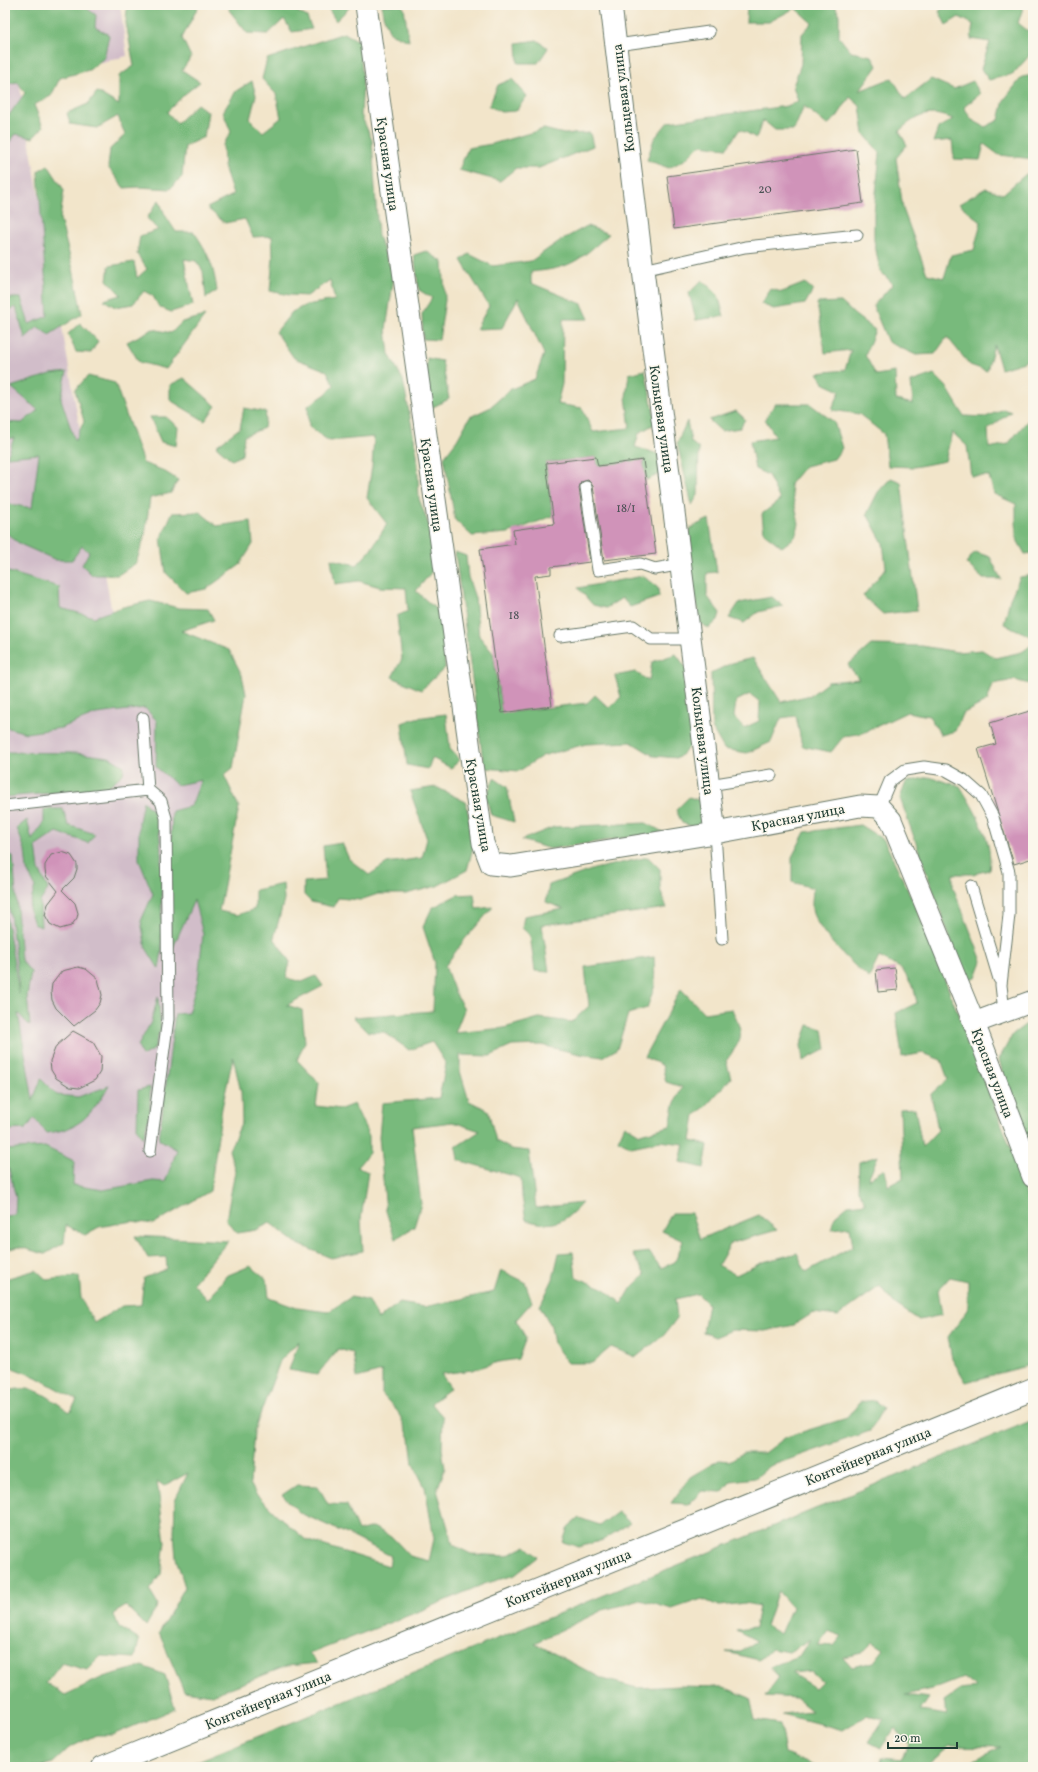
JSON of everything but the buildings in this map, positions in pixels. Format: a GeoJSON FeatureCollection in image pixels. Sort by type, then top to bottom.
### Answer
{"type":"FeatureCollection","features":[{"type":"Feature","properties":{"kind":"street","name":"Красная улица"},"geometry":{"type":"LineString","coordinates":[[366,5],[483,843],[491,864],[511,866],[715,833],[860,806],[879,807],[890,820],[974,1023],[1033,1177]]}},
{"type":"Feature","properties":{"kind":"street","name":"Кольцевая улица"},"geometry":{"type":"LineString","coordinates":[[611,5],[643,270],[682,564],[715,833]]}},
{"type":"Feature","properties":{"kind":"street"},"geometry":{"type":"LineString","coordinates":[[974,1023],[1033,1001]]}},
{"type":"Feature","properties":{"kind":"street","name":"Контейнерная улица"},"geometry":{"type":"LineString","coordinates":[[102,1767],[1033,1389]]}},
{"type":"Feature","properties":{"kind":"lane"},"geometry":{"type":"LineString","coordinates":[[617,45],[708,32]]}},
{"type":"Feature","properties":{"kind":"lane"},"geometry":{"type":"LineString","coordinates":[[643,270],[745,247],[857,235]]}},
{"type":"Feature","properties":{"kind":"lane"},"geometry":{"type":"LineString","coordinates":[[586,487],[598,570],[640,564],[655,569],[682,564]]}},
{"type":"Feature","properties":{"kind":"lane"},"geometry":{"type":"LineString","coordinates":[[560,636],[633,626],[651,639],[690,639]]}},
{"type":"Feature","properties":{"kind":"lane"},"geometry":{"type":"LineString","coordinates":[[143,718],[148,790],[161,801],[166,818],[168,1019],[150,1151]]}},
{"type":"Feature","properties":{"kind":"lane"},"geometry":{"type":"LineString","coordinates":[[879,807],[890,781],[905,770],[924,767],[946,770],[964,780],[981,795],[993,817],[1009,872],[1009,915],[1001,985]]}},
{"type":"Feature","properties":{"kind":"lane"},"geometry":{"type":"LineString","coordinates":[[709,785],[771,775]]}},
{"type":"Feature","properties":{"kind":"lane"},"geometry":{"type":"LineString","coordinates":[[5,806],[148,790]]}},
{"type":"Feature","properties":{"kind":"lane"},"geometry":{"type":"LineString","coordinates":[[715,833],[722,939]]}},
{"type":"Feature","properties":{"kind":"lane"},"geometry":{"type":"LineString","coordinates":[[971,886],[1001,985],[1004,1012]]}},
{"type":"Feature","properties":{"kind":"shaded area"},"geometry":{"type":"Polygon","coordinates":[[[5,5],[120,5],[127,56],[19,82],[120,659],[224,748],[210,1191],[5,1216],[5,5]]]}},
{"type":"Feature","properties":{"kind":"green space"},"geometry":{"type":"Polygon","coordinates":[[[5,5],[82,5],[96,15],[95,27],[109,35],[104,58],[89,70],[60,78],[51,96],[34,105],[43,127],[33,138],[16,134],[6,146],[5,113],[9,115],[25,93],[18,82],[5,84],[5,5]]]}},
{"type":"Feature","properties":{"kind":"green space"},"geometry":{"type":"Polygon","coordinates":[[[127,5],[199,5],[182,38],[191,57],[182,70],[200,82],[186,93],[167,112],[177,123],[197,104],[208,112],[204,137],[185,146],[182,177],[170,189],[139,187],[124,188],[108,167],[110,149],[125,135],[118,116],[97,128],[70,124],[67,113],[88,104],[97,92],[119,105],[119,76],[134,66],[126,23],[127,5]]]}},
{"type":"Feature","properties":{"kind":"green space"},"geometry":{"type":"Polygon","coordinates":[[[230,5],[286,5],[307,17],[312,29],[292,32],[284,19],[268,34],[247,33],[229,10],[230,5]]]}},
{"type":"Feature","properties":{"kind":"green space"},"geometry":{"type":"Polygon","coordinates":[[[326,5],[352,5],[336,21],[326,5]]]}},
{"type":"Feature","properties":{"kind":"green space"},"geometry":{"type":"Polygon","coordinates":[[[382,5],[401,5],[404,8],[409,41],[390,33],[383,15],[382,5]]]}},
{"type":"Feature","properties":{"kind":"green space"},"geometry":{"type":"Polygon","coordinates":[[[747,5],[835,5],[839,15],[839,37],[851,52],[872,56],[877,66],[859,91],[892,78],[905,99],[931,79],[954,89],[973,81],[980,94],[964,107],[972,120],[985,127],[999,120],[1004,100],[1022,77],[1033,75],[1033,159],[999,155],[984,144],[980,160],[954,159],[952,140],[933,142],[938,128],[953,119],[937,114],[924,115],[912,121],[899,131],[907,145],[896,158],[903,209],[927,274],[944,278],[951,255],[974,250],[981,222],[959,204],[986,188],[1003,194],[1026,174],[1033,174],[1033,355],[1024,362],[1001,369],[994,345],[987,371],[970,365],[947,337],[935,354],[916,355],[888,342],[873,306],[893,284],[880,271],[874,240],[874,212],[880,153],[864,134],[860,106],[850,97],[837,117],[827,125],[804,106],[794,130],[775,130],[763,120],[756,138],[740,129],[727,148],[700,145],[686,159],[669,168],[647,160],[654,139],[668,122],[787,106],[798,101],[793,86],[801,64],[802,34],[812,23],[795,8],[769,22],[746,22],[747,5]]]}},
{"type":"Feature","properties":{"kind":"green space"},"geometry":{"type":"Polygon","coordinates":[[[948,5],[969,5],[973,8],[975,5],[1024,5],[1018,23],[1033,35],[1029,56],[1013,74],[989,80],[981,69],[990,42],[971,39],[973,24],[959,17],[946,25],[939,11],[948,5]]]}},
{"type":"Feature","properties":{"kind":"green space"},"geometry":{"type":"Polygon","coordinates":[[[344,33],[359,41],[363,82],[361,115],[372,140],[378,236],[394,276],[386,329],[389,354],[403,380],[417,454],[419,499],[430,528],[434,569],[416,591],[437,610],[444,634],[445,668],[421,690],[392,677],[402,659],[397,616],[408,611],[406,588],[380,587],[359,581],[335,584],[331,559],[357,565],[370,551],[387,524],[367,498],[372,466],[374,437],[329,441],[309,427],[308,406],[326,394],[334,385],[327,371],[294,358],[276,332],[292,312],[306,305],[335,300],[330,280],[307,296],[289,295],[270,291],[273,257],[272,236],[253,237],[245,219],[225,223],[207,208],[233,195],[224,166],[223,145],[231,132],[223,112],[236,91],[252,81],[256,95],[250,119],[263,132],[281,118],[276,94],[262,79],[267,59],[344,33]]]}},
{"type":"Feature","properties":{"kind":"green space"},"geometry":{"type":"Polygon","coordinates":[[[537,40],[548,48],[538,63],[518,63],[517,43],[537,40]]]}},
{"type":"Feature","properties":{"kind":"green space"},"geometry":{"type":"Polygon","coordinates":[[[512,79],[527,96],[516,111],[501,112],[489,106],[498,85],[512,79]]]}},
{"type":"Feature","properties":{"kind":"green space"},"geometry":{"type":"Polygon","coordinates":[[[544,129],[564,134],[590,133],[593,146],[539,168],[516,168],[500,181],[459,170],[468,148],[492,144],[544,129]]]}},
{"type":"Feature","properties":{"kind":"green space"},"geometry":{"type":"Polygon","coordinates":[[[48,165],[64,190],[60,219],[73,269],[82,314],[49,335],[38,327],[25,338],[16,307],[5,312],[5,298],[21,298],[29,324],[48,316],[38,171],[48,165]]]}},
{"type":"Feature","properties":{"kind":"green space"},"geometry":{"type":"Polygon","coordinates":[[[159,200],[165,215],[176,232],[194,232],[199,239],[210,260],[217,291],[206,298],[203,271],[196,261],[184,259],[193,305],[171,312],[159,307],[153,296],[144,291],[133,304],[115,307],[104,300],[121,295],[107,280],[109,266],[134,262],[137,278],[147,269],[137,254],[140,236],[158,230],[147,218],[159,200]]]}},
{"type":"Feature","properties":{"kind":"green space"},"geometry":{"type":"Polygon","coordinates":[[[587,226],[609,234],[590,251],[574,262],[557,268],[531,272],[531,283],[582,304],[589,319],[563,319],[562,384],[557,404],[582,408],[593,432],[630,428],[626,397],[629,374],[645,370],[656,423],[639,433],[635,447],[658,454],[660,474],[646,480],[643,460],[598,466],[596,457],[546,463],[553,516],[508,533],[472,536],[455,520],[444,457],[457,440],[470,417],[489,408],[511,389],[535,379],[544,354],[518,298],[502,328],[476,329],[489,306],[461,260],[469,254],[493,266],[531,261],[558,242],[587,226]]]}},
{"type":"Feature","properties":{"kind":"green space"},"geometry":{"type":"Polygon","coordinates":[[[426,251],[443,262],[445,300],[439,340],[423,339],[422,314],[432,298],[419,290],[414,255],[426,251]]]}},
{"type":"Feature","properties":{"kind":"green space"},"geometry":{"type":"Polygon","coordinates":[[[702,280],[718,295],[724,316],[696,320],[689,293],[702,280]]]}},
{"type":"Feature","properties":{"kind":"green space"},"geometry":{"type":"Polygon","coordinates":[[[805,283],[813,290],[805,304],[774,309],[761,304],[771,289],[782,292],[805,283]]]}},
{"type":"Feature","properties":{"kind":"green space"},"geometry":{"type":"Polygon","coordinates":[[[841,302],[875,330],[865,355],[876,375],[895,372],[896,400],[913,404],[911,382],[934,374],[946,386],[964,416],[986,417],[1003,409],[1011,412],[988,429],[989,448],[1008,444],[1028,420],[1033,418],[1033,553],[1025,554],[1016,538],[1016,504],[994,494],[989,476],[971,476],[967,446],[952,432],[945,461],[914,467],[888,466],[884,434],[859,414],[832,410],[840,391],[825,384],[817,373],[845,370],[851,350],[825,353],[817,303],[841,302]]]}},
{"type":"Feature","properties":{"kind":"green space"},"geometry":{"type":"Polygon","coordinates":[[[205,316],[166,369],[139,362],[127,342],[153,329],[171,333],[182,322],[205,316]]]}},
{"type":"Feature","properties":{"kind":"green space"},"geometry":{"type":"Polygon","coordinates":[[[80,323],[98,341],[91,353],[76,352],[68,334],[80,323]]]}},
{"type":"Feature","properties":{"kind":"green space"},"geometry":{"type":"Polygon","coordinates":[[[427,358],[442,361],[449,399],[431,408],[426,380],[427,358]]]}},
{"type":"Feature","properties":{"kind":"green space"},"geometry":{"type":"Polygon","coordinates":[[[67,372],[61,399],[75,441],[84,421],[75,390],[88,376],[115,383],[143,463],[162,470],[178,480],[171,493],[150,498],[145,535],[136,563],[118,575],[92,575],[82,565],[89,552],[82,546],[72,560],[56,560],[20,544],[5,532],[5,500],[8,504],[32,508],[39,454],[7,457],[14,438],[5,439],[5,422],[22,423],[38,410],[11,387],[51,374],[67,372]]]}},
{"type":"Feature","properties":{"kind":"green space"},"geometry":{"type":"Polygon","coordinates":[[[184,378],[216,406],[205,421],[170,400],[170,385],[184,378]]]}},
{"type":"Feature","properties":{"kind":"green space"},"geometry":{"type":"Polygon","coordinates":[[[775,404],[810,404],[834,422],[842,448],[834,459],[805,466],[790,484],[799,524],[795,537],[782,547],[764,533],[762,514],[780,500],[768,475],[755,469],[750,441],[776,437],[765,419],[775,404]]]}},
{"type":"Feature","properties":{"kind":"green space"},"geometry":{"type":"Polygon","coordinates":[[[244,408],[266,412],[264,428],[244,436],[242,455],[232,460],[216,446],[240,428],[244,408]]]}},
{"type":"Feature","properties":{"kind":"green space"},"geometry":{"type":"Polygon","coordinates":[[[736,411],[745,419],[740,428],[721,431],[709,420],[736,411]]]}},
{"type":"Feature","properties":{"kind":"green space"},"geometry":{"type":"Polygon","coordinates":[[[150,417],[166,417],[178,427],[176,446],[161,442],[150,417]]]}},
{"type":"Feature","properties":{"kind":"green space"},"geometry":{"type":"Polygon","coordinates":[[[687,421],[691,442],[699,449],[698,495],[692,505],[677,443],[687,421]]]}},
{"type":"Feature","properties":{"kind":"green space"},"geometry":{"type":"Polygon","coordinates":[[[891,478],[901,482],[917,610],[883,614],[863,596],[886,568],[883,543],[867,514],[878,492],[891,478]]]}},
{"type":"Feature","properties":{"kind":"green space"},"geometry":{"type":"Polygon","coordinates":[[[200,512],[217,526],[251,521],[253,544],[240,565],[206,589],[186,593],[166,573],[161,539],[172,513],[200,512]]]}},
{"type":"Feature","properties":{"kind":"green space"},"geometry":{"type":"Polygon","coordinates":[[[709,519],[717,572],[707,573],[707,596],[720,613],[718,620],[709,628],[701,624],[690,569],[690,528],[709,519]]]}},
{"type":"Feature","properties":{"kind":"green space"},"geometry":{"type":"Polygon","coordinates":[[[455,552],[466,556],[468,577],[475,598],[479,636],[493,653],[502,713],[587,703],[595,695],[609,708],[621,697],[615,676],[635,672],[649,681],[652,662],[676,654],[687,669],[693,725],[690,746],[678,758],[654,756],[631,742],[586,744],[542,756],[519,771],[484,768],[455,552]]]}},
{"type":"Feature","properties":{"kind":"green space"},"geometry":{"type":"Polygon","coordinates":[[[975,552],[990,557],[1001,579],[983,579],[966,563],[975,552]]]}},
{"type":"Feature","properties":{"kind":"green space"},"geometry":{"type":"Polygon","coordinates":[[[5,571],[59,587],[60,608],[94,617],[123,607],[150,601],[179,608],[208,609],[214,620],[181,631],[229,650],[242,675],[246,694],[233,768],[224,775],[239,807],[219,911],[237,915],[255,909],[255,890],[283,884],[284,900],[274,938],[290,962],[286,978],[302,982],[316,976],[323,986],[287,1005],[302,1010],[305,1042],[297,1060],[319,1083],[316,1106],[341,1109],[354,1104],[369,1136],[369,1153],[357,1167],[368,1172],[361,1219],[363,1251],[331,1258],[298,1244],[270,1223],[256,1230],[237,1233],[226,1220],[235,1171],[229,1150],[242,1122],[241,1092],[233,1057],[222,1108],[210,1191],[153,1224],[132,1221],[99,1227],[85,1235],[66,1225],[64,1243],[45,1254],[19,1247],[5,1250],[5,1216],[15,1215],[16,1198],[9,1169],[5,1168],[5,1150],[45,1147],[74,1161],[73,1185],[103,1190],[153,1181],[165,1182],[177,1150],[159,1139],[175,1014],[188,1013],[198,980],[203,934],[194,900],[171,952],[170,880],[172,811],[191,806],[201,780],[177,785],[156,767],[157,721],[145,708],[96,714],[61,728],[26,733],[5,727],[5,571]]]}},
{"type":"Feature","properties":{"kind":"green space"},"geometry":{"type":"Polygon","coordinates":[[[1033,575],[1033,637],[1004,624],[1010,599],[1020,577],[1033,575]]]}},
{"type":"Feature","properties":{"kind":"green space"},"geometry":{"type":"Polygon","coordinates":[[[643,576],[658,588],[659,597],[630,607],[622,598],[606,608],[593,605],[578,588],[643,576]]]}},
{"type":"Feature","properties":{"kind":"green space"},"geometry":{"type":"Polygon","coordinates":[[[772,597],[783,606],[758,612],[744,623],[729,618],[739,603],[772,597]]]}},
{"type":"Feature","properties":{"kind":"green space"},"geometry":{"type":"Polygon","coordinates":[[[1033,644],[1033,685],[1014,680],[993,684],[987,701],[962,714],[955,731],[941,735],[929,716],[907,712],[863,733],[844,736],[831,752],[802,746],[796,716],[781,718],[771,742],[747,753],[724,749],[712,728],[711,673],[732,663],[753,658],[781,702],[811,695],[828,682],[859,679],[848,665],[871,645],[922,646],[957,652],[982,650],[995,658],[1022,652],[1033,644]],[[750,694],[736,701],[734,717],[744,728],[759,721],[760,702],[750,694]]]}},
{"type":"Feature","properties":{"kind":"green space"},"geometry":{"type":"Polygon","coordinates":[[[446,714],[450,749],[460,760],[451,768],[432,758],[428,769],[407,765],[402,723],[416,718],[446,714]]]}},
{"type":"Feature","properties":{"kind":"green space"},"geometry":{"type":"Polygon","coordinates":[[[5,752],[76,753],[109,757],[124,766],[123,774],[106,788],[5,797],[5,752]]]}},
{"type":"Feature","properties":{"kind":"green space"},"geometry":{"type":"Polygon","coordinates":[[[929,777],[960,786],[982,826],[989,848],[989,870],[973,874],[953,874],[953,887],[982,961],[976,977],[965,980],[900,798],[906,782],[929,777]]]}},
{"type":"Feature","properties":{"kind":"green space"},"geometry":{"type":"Polygon","coordinates":[[[494,778],[507,787],[514,822],[491,815],[486,797],[494,778]]]}},
{"type":"Feature","properties":{"kind":"green space"},"geometry":{"type":"Polygon","coordinates":[[[436,787],[466,802],[474,844],[467,870],[437,886],[406,894],[378,894],[360,900],[338,898],[333,907],[311,902],[304,895],[304,882],[326,880],[323,846],[342,843],[349,859],[369,875],[387,863],[422,858],[427,839],[410,791],[436,787]]]}},
{"type":"Feature","properties":{"kind":"green space"},"geometry":{"type":"Polygon","coordinates":[[[689,797],[701,801],[700,829],[682,823],[676,810],[689,797]]]}},
{"type":"Feature","properties":{"kind":"green space"},"geometry":{"type":"Polygon","coordinates":[[[143,801],[158,817],[161,852],[162,951],[159,969],[146,948],[141,921],[153,894],[139,860],[139,822],[143,801]]]}},
{"type":"Feature","properties":{"kind":"green space"},"geometry":{"type":"Polygon","coordinates":[[[44,809],[63,809],[68,825],[95,834],[88,843],[57,832],[36,846],[39,870],[48,889],[40,902],[41,927],[34,924],[29,909],[35,886],[27,870],[25,850],[17,828],[27,820],[32,840],[44,823],[44,809]]]}},
{"type":"Feature","properties":{"kind":"green space"},"geometry":{"type":"Polygon","coordinates":[[[646,823],[663,832],[550,849],[521,840],[554,827],[646,823]]]}},
{"type":"Feature","properties":{"kind":"green space"},"geometry":{"type":"Polygon","coordinates":[[[860,825],[884,840],[917,909],[1016,1161],[1033,1219],[1033,1362],[1023,1367],[966,1382],[952,1359],[948,1337],[968,1310],[968,1281],[950,1277],[938,1290],[942,1315],[919,1320],[895,1304],[880,1286],[838,1316],[813,1313],[794,1325],[765,1331],[732,1330],[715,1337],[703,1332],[708,1304],[698,1294],[675,1299],[677,1318],[664,1335],[636,1357],[611,1347],[592,1363],[568,1363],[554,1344],[551,1326],[540,1306],[553,1279],[559,1253],[573,1252],[576,1277],[603,1288],[622,1304],[632,1287],[645,1275],[633,1254],[649,1252],[661,1268],[675,1262],[683,1241],[662,1231],[672,1213],[691,1213],[700,1239],[759,1215],[777,1230],[731,1243],[718,1265],[736,1275],[763,1262],[797,1253],[806,1272],[853,1246],[850,1227],[832,1229],[835,1216],[848,1205],[866,1203],[858,1190],[859,1162],[878,1156],[868,1179],[885,1169],[888,1186],[903,1178],[900,1109],[915,1108],[922,1147],[938,1130],[931,1094],[948,1079],[941,1060],[923,1053],[902,1057],[896,1013],[917,1003],[914,989],[902,969],[879,957],[869,978],[846,958],[824,933],[814,916],[812,910],[813,888],[792,882],[792,857],[805,832],[860,825]]]}},
{"type":"Feature","properties":{"kind":"green space"},"geometry":{"type":"Polygon","coordinates":[[[5,854],[13,856],[21,960],[31,972],[27,996],[30,1026],[18,1013],[33,1100],[41,1079],[57,1095],[78,1097],[109,1086],[91,1112],[77,1124],[59,1131],[47,1133],[34,1118],[26,1129],[8,1130],[5,1125],[5,909],[19,994],[7,889],[5,854]]]}},
{"type":"Feature","properties":{"kind":"green space"},"geometry":{"type":"Polygon","coordinates":[[[648,857],[660,869],[660,889],[667,908],[542,925],[549,972],[535,971],[530,935],[522,928],[524,916],[564,909],[546,902],[549,885],[594,869],[648,857]]]}},
{"type":"Feature","properties":{"kind":"green space"},"geometry":{"type":"Polygon","coordinates":[[[474,894],[476,909],[493,907],[465,939],[445,966],[454,990],[464,1010],[455,1033],[504,1028],[539,1018],[572,1022],[589,1006],[585,967],[654,957],[655,985],[647,1008],[628,1014],[617,1049],[603,1057],[580,1054],[541,1045],[512,1046],[490,1056],[460,1055],[460,1071],[469,1101],[488,1110],[496,1141],[511,1149],[529,1151],[536,1208],[582,1203],[576,1210],[557,1222],[544,1224],[526,1220],[522,1197],[521,1178],[458,1160],[456,1147],[480,1131],[453,1122],[412,1127],[421,1204],[414,1227],[395,1239],[386,1211],[379,1137],[382,1103],[439,1098],[446,1064],[432,1042],[409,1050],[384,1032],[368,1032],[353,1017],[433,1011],[435,963],[423,927],[432,908],[457,895],[474,894]]]}},
{"type":"Feature","properties":{"kind":"green space"},"geometry":{"type":"Polygon","coordinates":[[[681,989],[704,1013],[732,1009],[740,1031],[739,1041],[726,1061],[731,1078],[706,1106],[695,1115],[691,1141],[708,1145],[704,1168],[680,1162],[684,1144],[660,1141],[631,1147],[618,1140],[625,1125],[640,1134],[670,1126],[674,1105],[682,1087],[666,1082],[662,1065],[644,1057],[681,989]]]}},
{"type":"Feature","properties":{"kind":"green space"},"geometry":{"type":"Polygon","coordinates":[[[158,997],[161,1027],[154,1049],[142,1056],[138,1046],[151,1022],[158,997]]]}},
{"type":"Feature","properties":{"kind":"green space"},"geometry":{"type":"Polygon","coordinates":[[[1033,1019],[1033,1152],[1010,1101],[999,1059],[1013,1034],[1033,1019]]]}},
{"type":"Feature","properties":{"kind":"green space"},"geometry":{"type":"Polygon","coordinates":[[[808,1025],[823,1029],[826,1049],[803,1061],[801,1045],[808,1025]]]}},
{"type":"Feature","properties":{"kind":"green space"},"geometry":{"type":"Polygon","coordinates":[[[150,1087],[150,1113],[143,1138],[137,1129],[138,1090],[150,1087]]]}},
{"type":"Feature","properties":{"kind":"green space"},"geometry":{"type":"Polygon","coordinates":[[[135,1236],[228,1241],[193,1283],[208,1300],[226,1276],[250,1266],[267,1279],[269,1298],[297,1308],[328,1312],[351,1297],[369,1301],[378,1319],[399,1303],[424,1307],[494,1292],[501,1270],[525,1282],[532,1302],[516,1320],[526,1338],[518,1359],[498,1362],[472,1370],[441,1374],[451,1388],[431,1403],[443,1417],[442,1449],[445,1468],[437,1490],[453,1545],[471,1554],[506,1556],[526,1546],[538,1557],[515,1575],[484,1584],[420,1611],[309,1654],[318,1663],[287,1666],[212,1695],[184,1691],[159,1633],[185,1587],[176,1558],[174,1533],[175,1500],[188,1473],[164,1486],[157,1481],[165,1542],[161,1574],[149,1590],[158,1605],[146,1626],[126,1606],[113,1614],[119,1627],[139,1640],[135,1658],[101,1656],[87,1670],[62,1663],[46,1683],[65,1695],[103,1677],[143,1666],[165,1675],[175,1709],[112,1735],[96,1735],[69,1748],[53,1763],[38,1767],[5,1767],[5,1392],[15,1389],[33,1390],[47,1396],[70,1412],[77,1400],[36,1377],[5,1365],[5,1279],[36,1270],[47,1280],[79,1276],[81,1298],[94,1323],[122,1306],[141,1305],[144,1278],[167,1269],[166,1257],[148,1258],[135,1236]],[[299,1341],[280,1361],[254,1431],[250,1483],[255,1493],[276,1514],[306,1540],[389,1566],[391,1556],[300,1513],[282,1495],[297,1485],[318,1486],[328,1504],[347,1505],[358,1531],[373,1527],[392,1537],[410,1556],[429,1561],[434,1539],[425,1487],[413,1464],[410,1438],[398,1412],[382,1394],[382,1371],[357,1378],[353,1353],[338,1349],[317,1375],[289,1370],[299,1341]]]}},
{"type":"Feature","properties":{"kind":"green space"},"geometry":{"type":"Polygon","coordinates":[[[875,1400],[883,1408],[870,1431],[770,1466],[755,1478],[731,1481],[722,1492],[702,1491],[689,1504],[671,1503],[690,1477],[719,1460],[729,1461],[743,1453],[765,1453],[786,1437],[847,1418],[860,1402],[875,1400]]]}},
{"type":"Feature","properties":{"kind":"green space"},"geometry":{"type":"Polygon","coordinates":[[[1033,1420],[1033,1767],[966,1767],[976,1759],[1001,1747],[950,1746],[927,1765],[932,1767],[880,1767],[882,1757],[901,1759],[909,1744],[895,1728],[881,1748],[869,1742],[884,1719],[867,1715],[843,1730],[782,1714],[812,1711],[796,1698],[765,1696],[779,1677],[770,1667],[799,1656],[810,1639],[789,1652],[771,1649],[759,1660],[726,1652],[740,1652],[757,1641],[736,1630],[755,1628],[759,1606],[745,1603],[719,1606],[702,1599],[672,1609],[641,1600],[603,1610],[534,1643],[603,1679],[637,1688],[681,1686],[723,1687],[750,1698],[755,1720],[780,1724],[785,1754],[817,1767],[183,1767],[1033,1420]],[[778,1591],[766,1626],[780,1634],[792,1607],[778,1591]],[[828,1631],[818,1645],[834,1646],[842,1636],[828,1631]],[[873,1642],[862,1653],[843,1657],[852,1667],[874,1662],[884,1649],[873,1642]],[[811,1671],[791,1673],[815,1688],[822,1681],[811,1671]],[[963,1678],[940,1687],[905,1695],[929,1698],[920,1711],[947,1715],[944,1701],[960,1690],[976,1688],[963,1678]]]}},
{"type":"Feature","properties":{"kind":"green space"},"geometry":{"type":"Polygon","coordinates":[[[618,1512],[630,1523],[603,1540],[579,1547],[563,1542],[568,1527],[579,1518],[600,1525],[618,1512]]]}}]}
